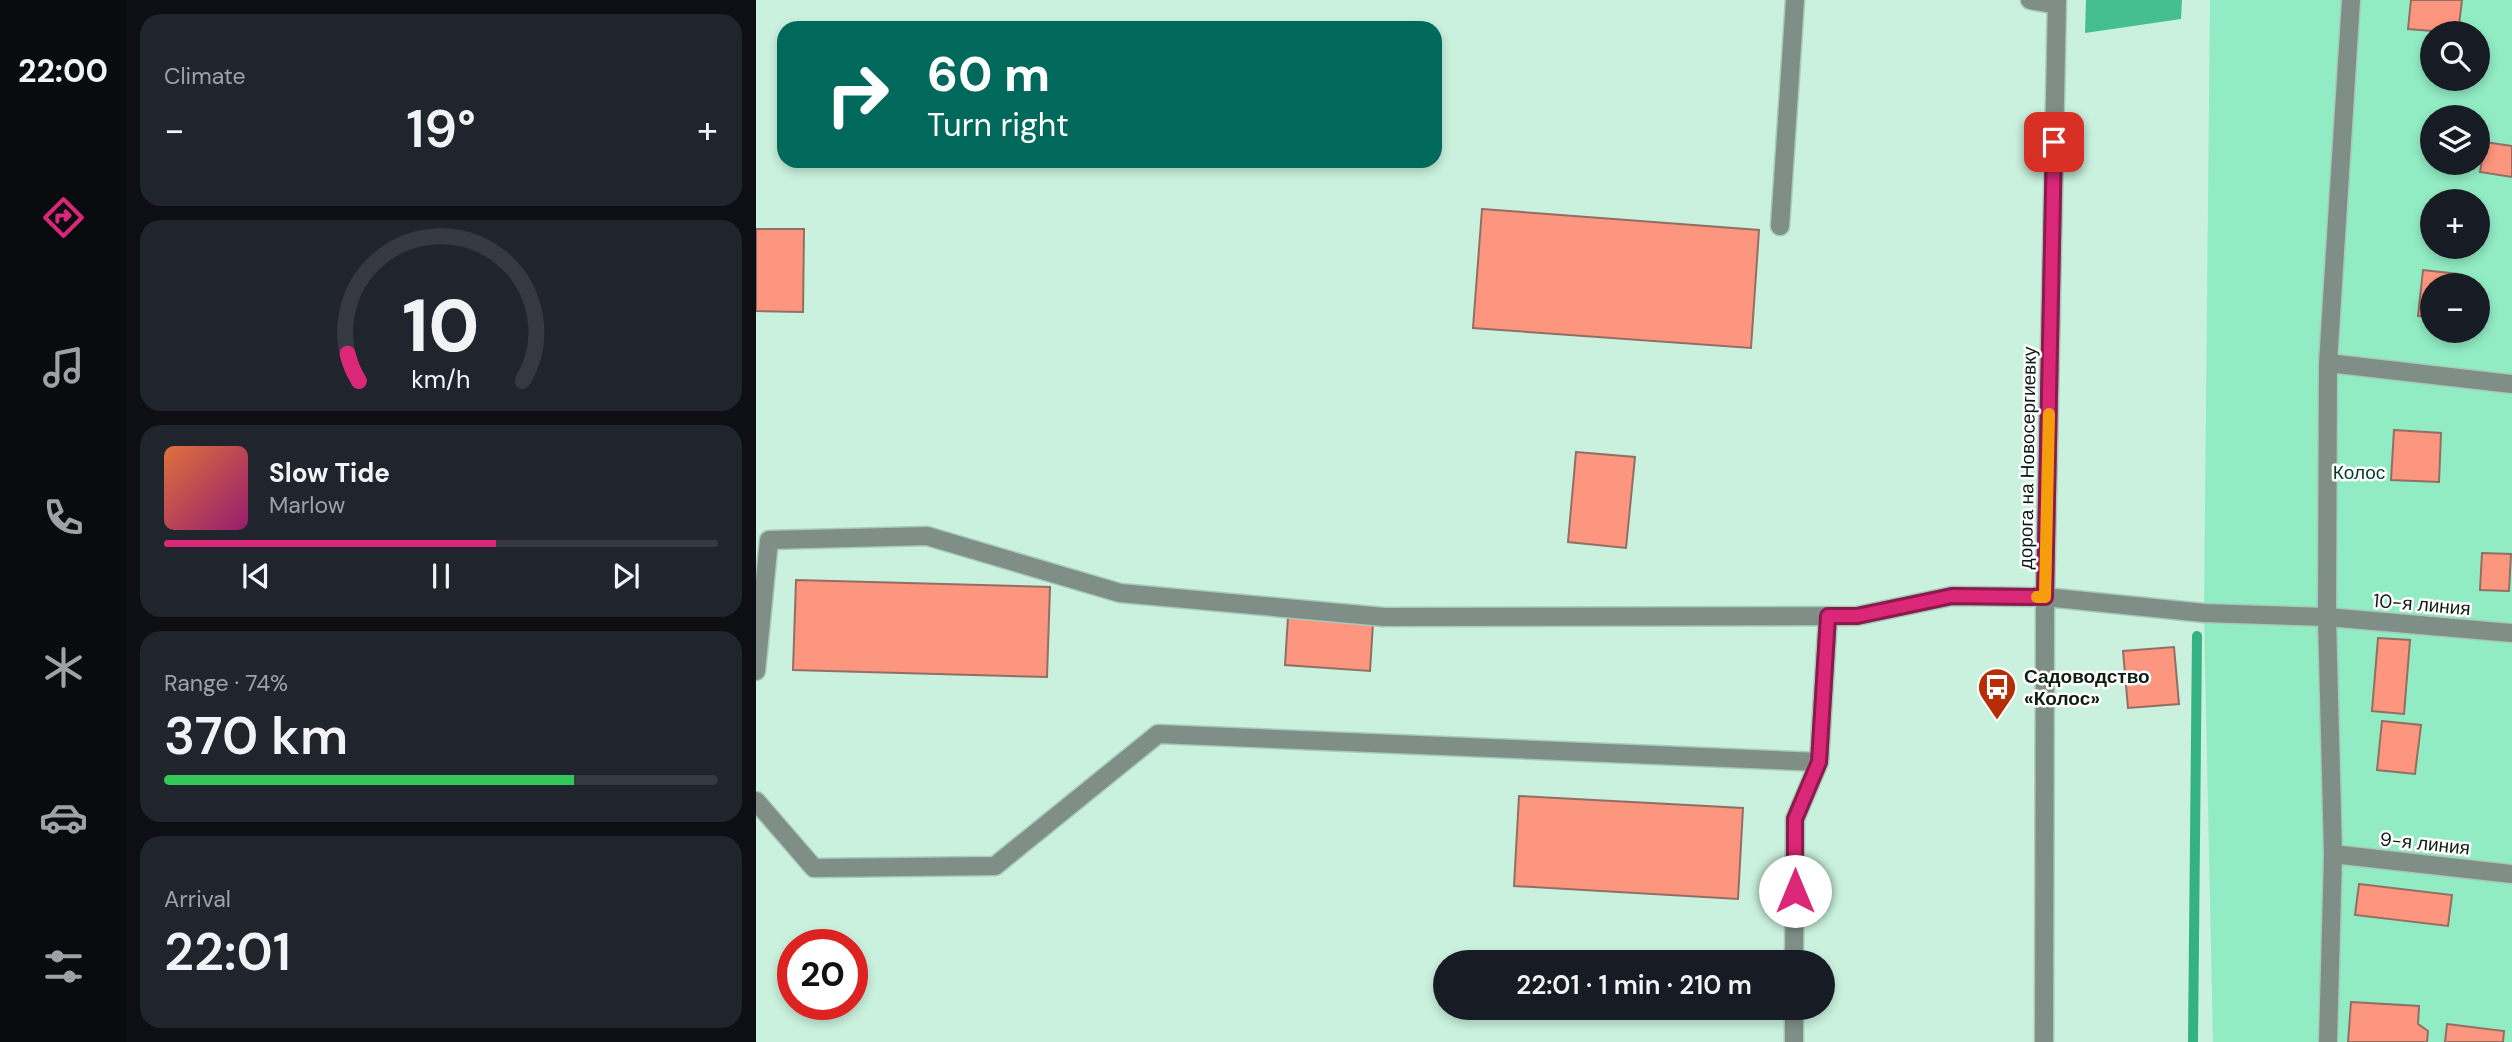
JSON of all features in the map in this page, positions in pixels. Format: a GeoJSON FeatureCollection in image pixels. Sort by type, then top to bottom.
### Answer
{"type":"FeatureCollection","features":[{"type":"Feature","properties":{"kind":"street"},"geometry":{"type":"LineString","coordinates":[[1780,226],[1795,0]]}},
{"type":"Feature","properties":{"kind":"street"},"geometry":{"type":"LineString","coordinates":[[2030,0],[2057,3]]}},
{"type":"Feature","properties":{"kind":"street"},"geometry":{"type":"LineString","coordinates":[[2328,1042],[2333,854],[2327,617],[2328,363],[2351,0]]}},
{"type":"Feature","properties":{"kind":"street","name":"дорога на Новосергиевку"},"geometry":{"type":"LineString","coordinates":[[2044,1042],[2045,597],[2057,3]]}},
{"type":"Feature","properties":{"kind":"street"},"geometry":{"type":"LineString","coordinates":[[2328,363],[2512,384]]}},
{"type":"Feature","properties":{"kind":"street","name":"10-я линия"},"geometry":{"type":"LineString","coordinates":[[756,671],[769,540],[927,536],[1120,593],[1384,617],[1857,616],[1952,596],[2045,597],[2204,613],[2327,617],[2512,633]]}},
{"type":"Feature","properties":{"kind":"street"},"geometry":{"type":"LineString","coordinates":[[1794,950],[1795,819],[1819,762],[1828,616]]}},
{"type":"Feature","properties":{"kind":"street"},"geometry":{"type":"LineString","coordinates":[[756,801],[814,868],[995,866],[1158,734],[1819,762]]}},
{"type":"Feature","properties":{"kind":"street","name":"9-я линия"},"geometry":{"type":"LineString","coordinates":[[2333,854],[2512,874]]}},
{"type":"Feature","properties":{"kind":"street"},"geometry":{"type":"LineString","coordinates":[[1794,1020],[1794,1042]]}},
{"type":"Feature","properties":{"kind":"green space"},"geometry":{"type":"Polygon","coordinates":[[[2086,0],[2182,0],[2181,19],[2085,33],[2086,0]]]}},
{"type":"Feature","properties":{"kind":"green space","name":"Колос"},"geometry":{"type":"Polygon","coordinates":[[[2210,0],[2512,0],[2512,1042],[2213,1042],[2204,613],[2210,0]]]}},
{"type":"Feature","properties":{"kind":"building"},"geometry":{"type":"Polygon","coordinates":[[[2411,0],[2462,0],[2459,21],[2420,21],[2420,30],[2408,29],[2411,0]]]}},
{"type":"Feature","properties":{"kind":"building"},"geometry":{"type":"Polygon","coordinates":[[[2490,143],[2512,146],[2512,177],[2490,174],[2490,143]]]}},
{"type":"Feature","properties":{"kind":"building"},"geometry":{"type":"Polygon","coordinates":[[[1482,209],[1759,230],[1751,348],[1473,328],[1482,209]]]}},
{"type":"Feature","properties":{"kind":"building"},"geometry":{"type":"Polygon","coordinates":[[[756,229],[804,229],[803,312],[756,311],[756,229]]]}},
{"type":"Feature","properties":{"kind":"building"},"geometry":{"type":"Polygon","coordinates":[[[2423,270],[2449,273],[2423,273],[2423,270]]]}},
{"type":"Feature","properties":{"kind":"building"},"geometry":{"type":"Polygon","coordinates":[[[2394,430],[2441,433],[2439,482],[2391,480],[2394,430]]]}},
{"type":"Feature","properties":{"kind":"building"},"geometry":{"type":"Polygon","coordinates":[[[1576,452],[1635,457],[1626,548],[1568,542],[1576,452]]]}},
{"type":"Feature","properties":{"kind":"building"},"geometry":{"type":"Polygon","coordinates":[[[2482,553],[2511,554],[2509,591],[2480,590],[2482,553]]]}},
{"type":"Feature","properties":{"kind":"building"},"geometry":{"type":"Polygon","coordinates":[[[796,580],[1050,587],[1047,677],[793,670],[796,580]]]}},
{"type":"Feature","properties":{"kind":"building"},"geometry":{"type":"Polygon","coordinates":[[[1288,617],[1373,623],[1370,671],[1285,665],[1288,617]]]}},
{"type":"Feature","properties":{"kind":"building"},"geometry":{"type":"Polygon","coordinates":[[[2378,638],[2410,640],[2404,714],[2372,711],[2378,638]]]}},
{"type":"Feature","properties":{"kind":"building"},"geometry":{"type":"Polygon","coordinates":[[[2174,647],[2179,704],[2128,708],[2123,651],[2174,647]]]}},
{"type":"Feature","properties":{"kind":"building"},"geometry":{"type":"Polygon","coordinates":[[[2382,721],[2421,725],[2415,774],[2377,770],[2382,721]]]}},
{"type":"Feature","properties":{"kind":"building"},"geometry":{"type":"Polygon","coordinates":[[[1519,796],[1743,808],[1738,899],[1514,886],[1519,796]]]}},
{"type":"Feature","properties":{"kind":"building"},"geometry":{"type":"Polygon","coordinates":[[[2359,884],[2452,895],[2448,926],[2355,915],[2359,884]]]}},
{"type":"Feature","properties":{"kind":"building"},"geometry":{"type":"Polygon","coordinates":[[[2351,1002],[2419,1006],[2418,1024],[2428,1031],[2427,1042],[2348,1042],[2351,1002]]]}},
{"type":"Feature","properties":{"kind":"building"},"geometry":{"type":"Polygon","coordinates":[[[2447,1024],[2504,1031],[2503,1042],[2445,1042],[2447,1024]]]}},
{"type":"Feature","properties":{"kind":"waterway"},"geometry":{"type":"LineString","coordinates":[[2193,1042],[2197,636]]}},
{"type":"Feature","properties":{"kind":"slow traffic"},"geometry":{"type":"LineString","coordinates":[[2037,597],[2045,597],[2049,414]]}},
{"type":"Feature","properties":{"kind":"place","name":"Садоводство «Колос»"},"geometry":{"type":"Point","coordinates":[1997,721]}},
{"type":"Feature","properties":{"kind":"route"},"geometry":{"type":"LineString","coordinates":[[1795,891],[1795,819],[1819,762],[1828,616],[1857,616],[1952,596],[2045,597],[2054,142]]}}]}
